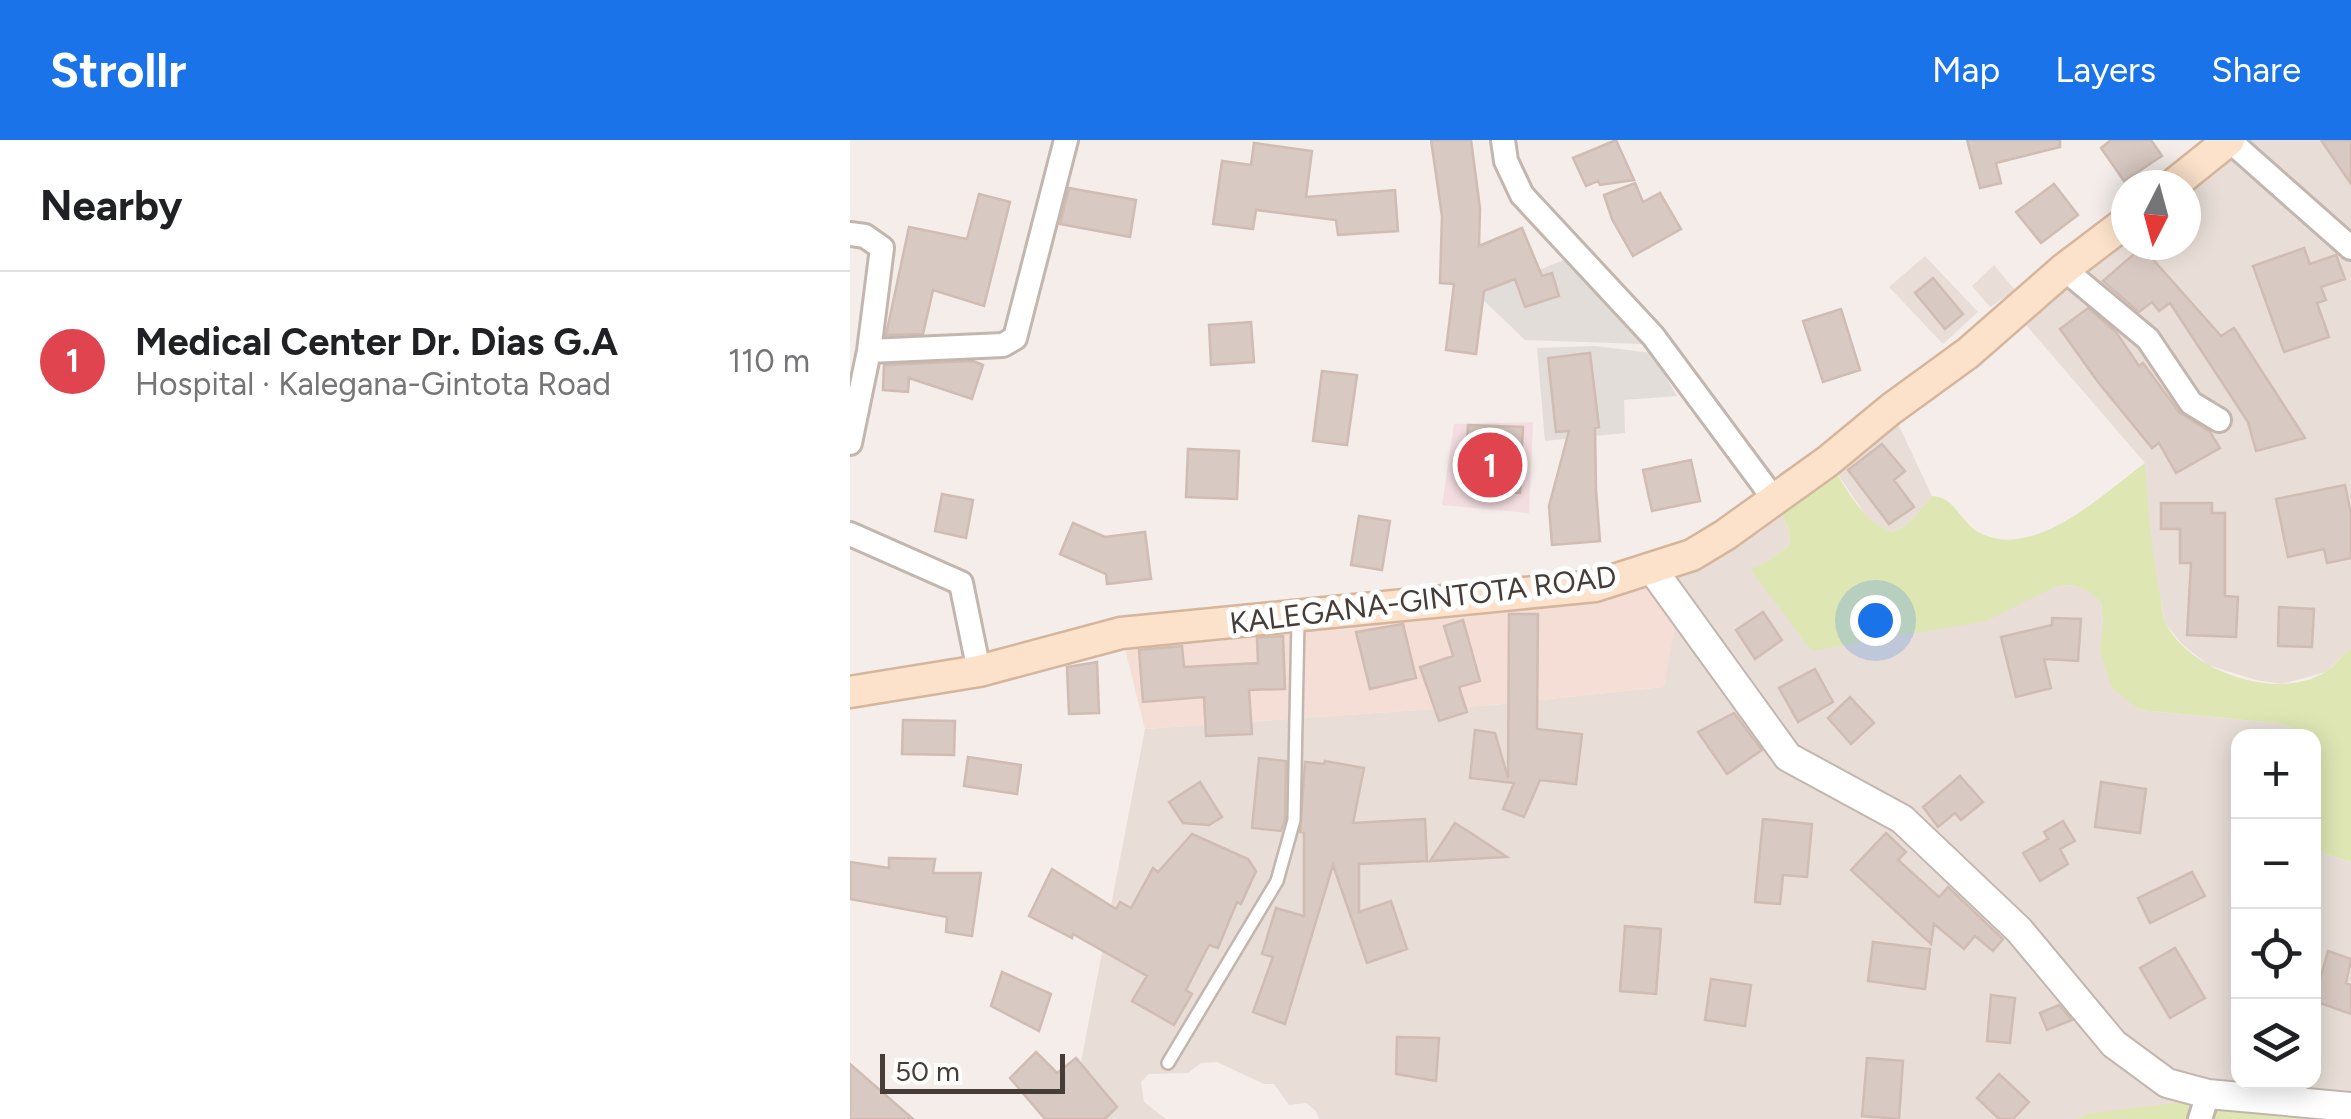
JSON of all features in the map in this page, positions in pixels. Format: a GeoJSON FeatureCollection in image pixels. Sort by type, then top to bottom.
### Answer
{"type":"FeatureCollection","features":[{"type":"Feature","properties":{"kind":"main road"},"geometry":{"type":"LineString","coordinates":[[2192,170],[2229,140]]}},
{"type":"Feature","properties":{"kind":"main road","name":"KALEGANA-GINTOTA ROAD"},"geometry":{"type":"LineString","coordinates":[[850,692],[979,672],[1121,633],[1594,586],[1652,570],[1692,555],[1828,462],[1890,409],[1968,353],[2111,233]]}},
{"type":"Feature","properties":{"kind":"street"},"geometry":{"type":"LineString","coordinates":[[869,351],[1003,344],[1016,338],[1066,140]]}},
{"type":"Feature","properties":{"kind":"street"},"geometry":{"type":"LineString","coordinates":[[1502,140],[1506,161],[1522,195],[1653,336],[1774,498]]}},
{"type":"Feature","properties":{"kind":"street"},"geometry":{"type":"LineString","coordinates":[[2229,140],[2351,248]]}},
{"type":"Feature","properties":{"kind":"street"},"geometry":{"type":"LineString","coordinates":[[850,234],[865,236],[882,248],[869,351],[850,443]]}},
{"type":"Feature","properties":{"kind":"street"},"geometry":{"type":"LineString","coordinates":[[2064,269],[2148,339],[2191,403],[2219,420]]}},
{"type":"Feature","properties":{"kind":"street"},"geometry":{"type":"LineString","coordinates":[[850,534],[961,582],[979,672]]}},
{"type":"Feature","properties":{"kind":"street"},"geometry":{"type":"LineString","coordinates":[[1652,570],[1788,757],[1902,819],[2020,930],[2114,1044],[2204,1107],[2349,1111]]}},
{"type":"Feature","properties":{"kind":"lane"},"geometry":{"type":"LineString","coordinates":[[1168,1063],[1277,881],[1294,820],[1298,616]]}},
{"type":"Feature","properties":{"kind":"shaded area"},"geometry":{"type":"Polygon","coordinates":[[[2229,140],[2351,140],[2351,648],[2326,672],[2282,684],[2208,665],[2182,644],[2165,623],[2149,542],[2145,463],[2014,311],[2111,234],[2111,260],[2201,260],[2200,170],[2229,140]]]}},
{"type":"Feature","properties":{"kind":"shaded area"},"geometry":{"type":"Polygon","coordinates":[[[1925,256],[1978,312],[1943,344],[1889,287],[1925,256]]]}},
{"type":"Feature","properties":{"kind":"shaded area"},"geometry":{"type":"Polygon","coordinates":[[[1566,259],[1643,344],[1525,340],[1478,295],[1566,259]]]}},
{"type":"Feature","properties":{"kind":"shaded area"},"geometry":{"type":"Polygon","coordinates":[[[1994,265],[2015,290],[1990,307],[1972,286],[1994,265]]]}},
{"type":"Feature","properties":{"kind":"shaded area"},"geometry":{"type":"Polygon","coordinates":[[[1595,346],[1652,353],[1677,396],[1624,400],[1625,433],[1545,441],[1537,348],[1595,346]]]}},
{"type":"Feature","properties":{"kind":"shaded area"},"geometry":{"type":"Polygon","coordinates":[[[1891,409],[1932,496],[1906,526],[1892,532],[1868,519],[1829,461],[1891,409]]]}},
{"type":"Feature","properties":{"kind":"shaded area"},"geometry":{"type":"Polygon","coordinates":[[[1533,422],[1529,513],[1442,505],[1454,424],[1533,422]]]}},
{"type":"Feature","properties":{"kind":"shaded area"},"geometry":{"type":"Polygon","coordinates":[[[1774,499],[1789,529],[1790,545],[1751,569],[1812,650],[1898,634],[2057,586],[2073,585],[2101,602],[2101,650],[2139,710],[2277,723],[2294,729],[2231,729],[2231,1089],[2321,1089],[2321,852],[2351,862],[2351,1113],[2086,1114],[2077,1119],[1319,1119],[1306,1103],[1289,1105],[1274,1084],[1264,1084],[1217,1062],[1201,1063],[1188,1073],[1149,1074],[1141,1082],[1144,1102],[1166,1119],[1070,1119],[1145,729],[1492,705],[1663,687],[1652,569],[1774,499]]]}},
{"type":"Feature","properties":{"kind":"shaded area"},"geometry":{"type":"Polygon","coordinates":[[[1652,569],[1679,604],[1664,687],[1492,705],[1145,729],[1121,633],[1652,569]]]}},
{"type":"Feature","properties":{"kind":"green space"},"geometry":{"type":"Polygon","coordinates":[[[1828,461],[1872,521],[1892,532],[1906,526],[1932,496],[1947,501],[1980,533],[2001,539],[2023,538],[2067,520],[2145,463],[2152,545],[2164,617],[2178,641],[2194,656],[2236,677],[2281,684],[2322,674],[2351,648],[2351,862],[2321,852],[2321,729],[2140,710],[2111,687],[2100,650],[2101,602],[2086,590],[2073,585],[2057,586],[1986,621],[1812,651],[1750,569],[1790,545],[1789,529],[1774,499],[1828,461]]]}},
{"type":"Feature","properties":{"kind":"green space"},"geometry":{"type":"Polygon","coordinates":[[[2208,1099],[2351,1119],[2077,1119],[2086,1114],[2208,1099]]]}},
{"type":"Feature","properties":{"kind":"building"},"geometry":{"type":"Polygon","coordinates":[[[1431,140],[1471,140],[1480,208],[1479,246],[1522,228],[1542,276],[1552,273],[1559,296],[1525,307],[1515,279],[1484,291],[1476,354],[1446,350],[1454,284],[1440,283],[1442,216],[1431,140]]]}},
{"type":"Feature","properties":{"kind":"building"},"geometry":{"type":"Polygon","coordinates":[[[1616,140],[1634,180],[1600,185],[1598,181],[1586,186],[1573,158],[1616,140]]]}},
{"type":"Feature","properties":{"kind":"building"},"geometry":{"type":"Polygon","coordinates":[[[1967,140],[2060,140],[2060,147],[1996,163],[2001,183],[1980,188],[1967,140]]]}},
{"type":"Feature","properties":{"kind":"building"},"geometry":{"type":"Polygon","coordinates":[[[2111,140],[2151,140],[2162,156],[2141,170],[2116,170],[2101,148],[2111,140]]]}},
{"type":"Feature","properties":{"kind":"building"},"geometry":{"type":"Polygon","coordinates":[[[2321,140],[2351,140],[2351,184],[2321,140]]]}},
{"type":"Feature","properties":{"kind":"building"},"geometry":{"type":"Polygon","coordinates":[[[1254,143],[1312,151],[1306,197],[1395,190],[1398,231],[1338,235],[1336,220],[1256,210],[1253,229],[1213,224],[1222,161],[1251,165],[1254,143]]]}},
{"type":"Feature","properties":{"kind":"building"},"geometry":{"type":"Polygon","coordinates":[[[1635,183],[1643,202],[1660,193],[1681,229],[1633,256],[1612,219],[1604,195],[1635,183]]]}},
{"type":"Feature","properties":{"kind":"building"},"geometry":{"type":"Polygon","coordinates":[[[2054,184],[2078,215],[2041,243],[2016,212],[2054,184]]]}},
{"type":"Feature","properties":{"kind":"building"},"geometry":{"type":"Polygon","coordinates":[[[1069,188],[1136,200],[1130,237],[1060,224],[1069,188]]]}},
{"type":"Feature","properties":{"kind":"building"},"geometry":{"type":"Polygon","coordinates":[[[979,194],[1010,202],[984,306],[933,290],[923,334],[886,335],[909,227],[967,239],[979,194]]]}},
{"type":"Feature","properties":{"kind":"building"},"geometry":{"type":"Polygon","coordinates":[[[2304,248],[2310,264],[2336,255],[2345,279],[2321,287],[2326,300],[2317,303],[2329,337],[2284,352],[2253,266],[2304,248]]]}},
{"type":"Feature","properties":{"kind":"building"},"geometry":{"type":"Polygon","coordinates":[[[2127,260],[2154,260],[2221,336],[2234,328],[2305,438],[2256,451],[2248,422],[2170,303],[2159,311],[2152,302],[2139,312],[2103,281],[2127,260]]]}},
{"type":"Feature","properties":{"kind":"building"},"geometry":{"type":"Polygon","coordinates":[[[1933,278],[1963,314],[1945,329],[1915,293],[1933,278]]]}},
{"type":"Feature","properties":{"kind":"building"},"geometry":{"type":"Polygon","coordinates":[[[2088,308],[2116,332],[2179,412],[2210,432],[2220,448],[2176,473],[2159,443],[2152,448],[2060,329],[2088,308]]]}},
{"type":"Feature","properties":{"kind":"building"},"geometry":{"type":"Polygon","coordinates":[[[1841,309],[1860,370],[1823,382],[1803,321],[1841,309]]]}},
{"type":"Feature","properties":{"kind":"building"},"geometry":{"type":"Polygon","coordinates":[[[1251,322],[1254,362],[1211,365],[1209,325],[1251,322]]]}},
{"type":"Feature","properties":{"kind":"building"},"geometry":{"type":"Polygon","coordinates":[[[1590,353],[1599,427],[1595,428],[1600,541],[1552,545],[1549,506],[1569,431],[1556,432],[1548,358],[1590,353]]]}},
{"type":"Feature","properties":{"kind":"building"},"geometry":{"type":"Polygon","coordinates":[[[973,361],[983,365],[972,399],[909,378],[908,392],[883,390],[884,365],[973,361]]]}},
{"type":"Feature","properties":{"kind":"building"},"geometry":{"type":"Polygon","coordinates":[[[1322,371],[1357,375],[1347,445],[1313,441],[1322,371]]]}},
{"type":"Feature","properties":{"kind":"building"},"geometry":{"type":"Polygon","coordinates":[[[1468,425],[1523,427],[1520,493],[1465,490],[1468,425]]]}},
{"type":"Feature","properties":{"kind":"building"},"geometry":{"type":"Polygon","coordinates":[[[1882,444],[1905,471],[1894,480],[1914,507],[1889,524],[1848,470],[1882,444]]]}},
{"type":"Feature","properties":{"kind":"building"},"geometry":{"type":"Polygon","coordinates":[[[1188,449],[1239,451],[1237,499],[1186,497],[1188,449]]]}},
{"type":"Feature","properties":{"kind":"building"},"geometry":{"type":"Polygon","coordinates":[[[1691,460],[1700,501],[1652,511],[1643,470],[1691,460]]]}},
{"type":"Feature","properties":{"kind":"building"},"geometry":{"type":"Polygon","coordinates":[[[2345,485],[2351,514],[2351,558],[2327,563],[2324,549],[2288,557],[2276,499],[2345,485]]]}},
{"type":"Feature","properties":{"kind":"building"},"geometry":{"type":"Polygon","coordinates":[[[942,494],[973,500],[966,538],[935,531],[942,494]]]}},
{"type":"Feature","properties":{"kind":"building"},"geometry":{"type":"Polygon","coordinates":[[[2161,503],[2212,503],[2212,513],[2225,513],[2225,596],[2238,597],[2236,637],[2187,635],[2191,563],[2180,563],[2180,529],[2161,529],[2161,503]]]}},
{"type":"Feature","properties":{"kind":"building"},"geometry":{"type":"Polygon","coordinates":[[[1359,516],[1390,521],[1382,570],[1351,565],[1359,516]]]}},
{"type":"Feature","properties":{"kind":"building"},"geometry":{"type":"Polygon","coordinates":[[[1073,523],[1105,537],[1145,532],[1151,579],[1107,584],[1106,574],[1060,554],[1073,523]]]}},
{"type":"Feature","properties":{"kind":"building"},"geometry":{"type":"Polygon","coordinates":[[[2279,607],[2314,609],[2312,647],[2278,646],[2279,607]]]}},
{"type":"Feature","properties":{"kind":"building"},"geometry":{"type":"Polygon","coordinates":[[[1763,612],[1782,640],[1755,659],[1736,630],[1763,612]]]}},
{"type":"Feature","properties":{"kind":"building"},"geometry":{"type":"Polygon","coordinates":[[[1509,614],[1538,614],[1537,729],[1582,734],[1576,784],[1540,780],[1524,817],[1503,809],[1514,783],[1470,778],[1475,730],[1495,733],[1508,778],[1509,614]]]}},
{"type":"Feature","properties":{"kind":"building"},"geometry":{"type":"Polygon","coordinates":[[[2052,618],[2081,619],[2078,661],[2044,659],[2051,688],[2016,697],[2001,637],[2052,625],[2052,618]]]}},
{"type":"Feature","properties":{"kind":"building"},"geometry":{"type":"Polygon","coordinates":[[[1463,620],[1480,681],[1459,687],[1467,712],[1439,721],[1420,667],[1453,656],[1444,626],[1463,620]]]}},
{"type":"Feature","properties":{"kind":"building"},"geometry":{"type":"Polygon","coordinates":[[[1403,624],[1416,678],[1370,689],[1356,632],[1403,624]]]}},
{"type":"Feature","properties":{"kind":"building"},"geometry":{"type":"Polygon","coordinates":[[[1283,636],[1285,689],[1249,690],[1252,734],[1206,736],[1204,697],[1143,702],[1139,650],[1182,646],[1184,667],[1258,663],[1257,638],[1283,636]]]}},
{"type":"Feature","properties":{"kind":"building"},"geometry":{"type":"Polygon","coordinates":[[[1097,662],[1099,713],[1069,714],[1067,667],[1097,662]]]}},
{"type":"Feature","properties":{"kind":"building"},"geometry":{"type":"Polygon","coordinates":[[[1815,669],[1833,702],[1798,722],[1779,688],[1815,669]]]}},
{"type":"Feature","properties":{"kind":"building"},"geometry":{"type":"Polygon","coordinates":[[[1850,697],[1874,723],[1851,744],[1828,718],[1850,697]]]}},
{"type":"Feature","properties":{"kind":"building"},"geometry":{"type":"Polygon","coordinates":[[[1734,713],[1762,750],[1727,774],[1698,732],[1734,713]]]}},
{"type":"Feature","properties":{"kind":"building"},"geometry":{"type":"Polygon","coordinates":[[[903,720],[955,721],[954,755],[902,754],[903,720]]]}},
{"type":"Feature","properties":{"kind":"building"},"geometry":{"type":"Polygon","coordinates":[[[968,757],[1021,765],[1017,794],[964,786],[968,757]]]}},
{"type":"Feature","properties":{"kind":"building"},"geometry":{"type":"Polygon","coordinates":[[[1259,758],[1286,761],[1285,819],[1281,831],[1252,828],[1259,758]]]}},
{"type":"Feature","properties":{"kind":"building"},"geometry":{"type":"Polygon","coordinates":[[[1325,761],[1364,768],[1353,823],[1425,819],[1427,861],[1359,864],[1359,912],[1391,901],[1407,949],[1367,963],[1333,865],[1285,1024],[1253,1012],[1273,957],[1262,954],[1276,908],[1304,916],[1304,833],[1300,832],[1305,762],[1325,761]]]}},
{"type":"Feature","properties":{"kind":"building"},"geometry":{"type":"Polygon","coordinates":[[[1960,776],[1983,802],[1961,820],[1955,813],[1938,827],[1923,807],[1960,776]]]}},
{"type":"Feature","properties":{"kind":"building"},"geometry":{"type":"Polygon","coordinates":[[[1200,782],[1222,817],[1209,825],[1183,823],[1169,802],[1200,782]]]}},
{"type":"Feature","properties":{"kind":"building"},"geometry":{"type":"Polygon","coordinates":[[[2101,782],[2146,789],[2140,833],[2095,827],[2101,782]]]}},
{"type":"Feature","properties":{"kind":"building"},"geometry":{"type":"Polygon","coordinates":[[[1763,819],[1812,824],[1807,877],[1783,875],[1780,904],[1755,902],[1763,819]]]}},
{"type":"Feature","properties":{"kind":"building"},"geometry":{"type":"Polygon","coordinates":[[[2063,821],[2075,841],[2060,849],[2068,864],[2040,881],[2023,853],[2048,839],[2044,832],[2063,821]]]}},
{"type":"Feature","properties":{"kind":"building"},"geometry":{"type":"Polygon","coordinates":[[[1455,823],[1474,835],[1507,857],[1430,861],[1455,823]]]}},
{"type":"Feature","properties":{"kind":"building"},"geometry":{"type":"Polygon","coordinates":[[[1886,833],[1906,852],[1898,860],[1939,897],[1948,887],[2003,939],[1993,951],[1975,936],[1964,949],[1934,924],[1931,944],[1851,870],[1886,833]]]}},
{"type":"Feature","properties":{"kind":"building"},"geometry":{"type":"Polygon","coordinates":[[[1192,834],[1248,859],[1256,871],[1241,904],[1237,902],[1218,948],[1209,945],[1186,990],[1192,994],[1174,1025],[1132,1001],[1147,976],[1073,934],[1072,938],[1029,916],[1052,869],[1116,909],[1120,902],[1131,908],[1153,868],[1158,872],[1192,834]]]}},
{"type":"Feature","properties":{"kind":"building"},"geometry":{"type":"Polygon","coordinates":[[[889,858],[935,859],[933,873],[981,873],[972,936],[946,932],[947,917],[850,899],[850,862],[889,868],[889,858]]]}},
{"type":"Feature","properties":{"kind":"building"},"geometry":{"type":"Polygon","coordinates":[[[2192,872],[2205,896],[2150,923],[2138,898],[2192,872]]]}},
{"type":"Feature","properties":{"kind":"building"},"geometry":{"type":"Polygon","coordinates":[[[1625,926],[1661,929],[1656,994],[1620,991],[1625,926]]]}},
{"type":"Feature","properties":{"kind":"building"},"geometry":{"type":"Polygon","coordinates":[[[1873,942],[1930,949],[1925,989],[1868,981],[1873,942]]]}},
{"type":"Feature","properties":{"kind":"building"},"geometry":{"type":"Polygon","coordinates":[[[2175,948],[2205,998],[2170,1018],[2140,968],[2175,948]]]}},
{"type":"Feature","properties":{"kind":"building"},"geometry":{"type":"Polygon","coordinates":[[[2328,951],[2351,959],[2346,983],[2351,985],[2351,1014],[2321,1003],[2321,976],[2328,951]]]}},
{"type":"Feature","properties":{"kind":"building"},"geometry":{"type":"Polygon","coordinates":[[[1002,972],[1051,994],[1039,1031],[991,1006],[1002,972]]]}},
{"type":"Feature","properties":{"kind":"building"},"geometry":{"type":"Polygon","coordinates":[[[1711,979],[1751,985],[1745,1026],[1705,1020],[1711,979]]]}},
{"type":"Feature","properties":{"kind":"building"},"geometry":{"type":"Polygon","coordinates":[[[1991,995],[2015,998],[2010,1043],[1987,1041],[1991,995]]]}},
{"type":"Feature","properties":{"kind":"building"},"geometry":{"type":"Polygon","coordinates":[[[2059,1005],[2072,1020],[2047,1030],[2040,1013],[2059,1005]]]}},
{"type":"Feature","properties":{"kind":"building"},"geometry":{"type":"Polygon","coordinates":[[[1397,1037],[1439,1038],[1436,1081],[1396,1074],[1397,1037]]]}},
{"type":"Feature","properties":{"kind":"building"},"geometry":{"type":"Polygon","coordinates":[[[1036,1052],[1057,1073],[1076,1058],[1117,1107],[1105,1119],[1045,1119],[1010,1078],[1036,1052]]]}},
{"type":"Feature","properties":{"kind":"building"},"geometry":{"type":"Polygon","coordinates":[[[1867,1058],[1903,1061],[1899,1119],[1862,1116],[1867,1058]]]}},
{"type":"Feature","properties":{"kind":"building"},"geometry":{"type":"Polygon","coordinates":[[[850,1064],[913,1119],[850,1119],[850,1064]]]}},
{"type":"Feature","properties":{"kind":"building"},"geometry":{"type":"Polygon","coordinates":[[[1999,1074],[2029,1102],[2013,1119],[1999,1119],[1977,1098],[1999,1074]]]}},
{"type":"Feature","properties":{"kind":"place","name":"Medical Center Dr. Dias G.A"},"geometry":{"type":"Point","coordinates":[1490,465]}}]}
